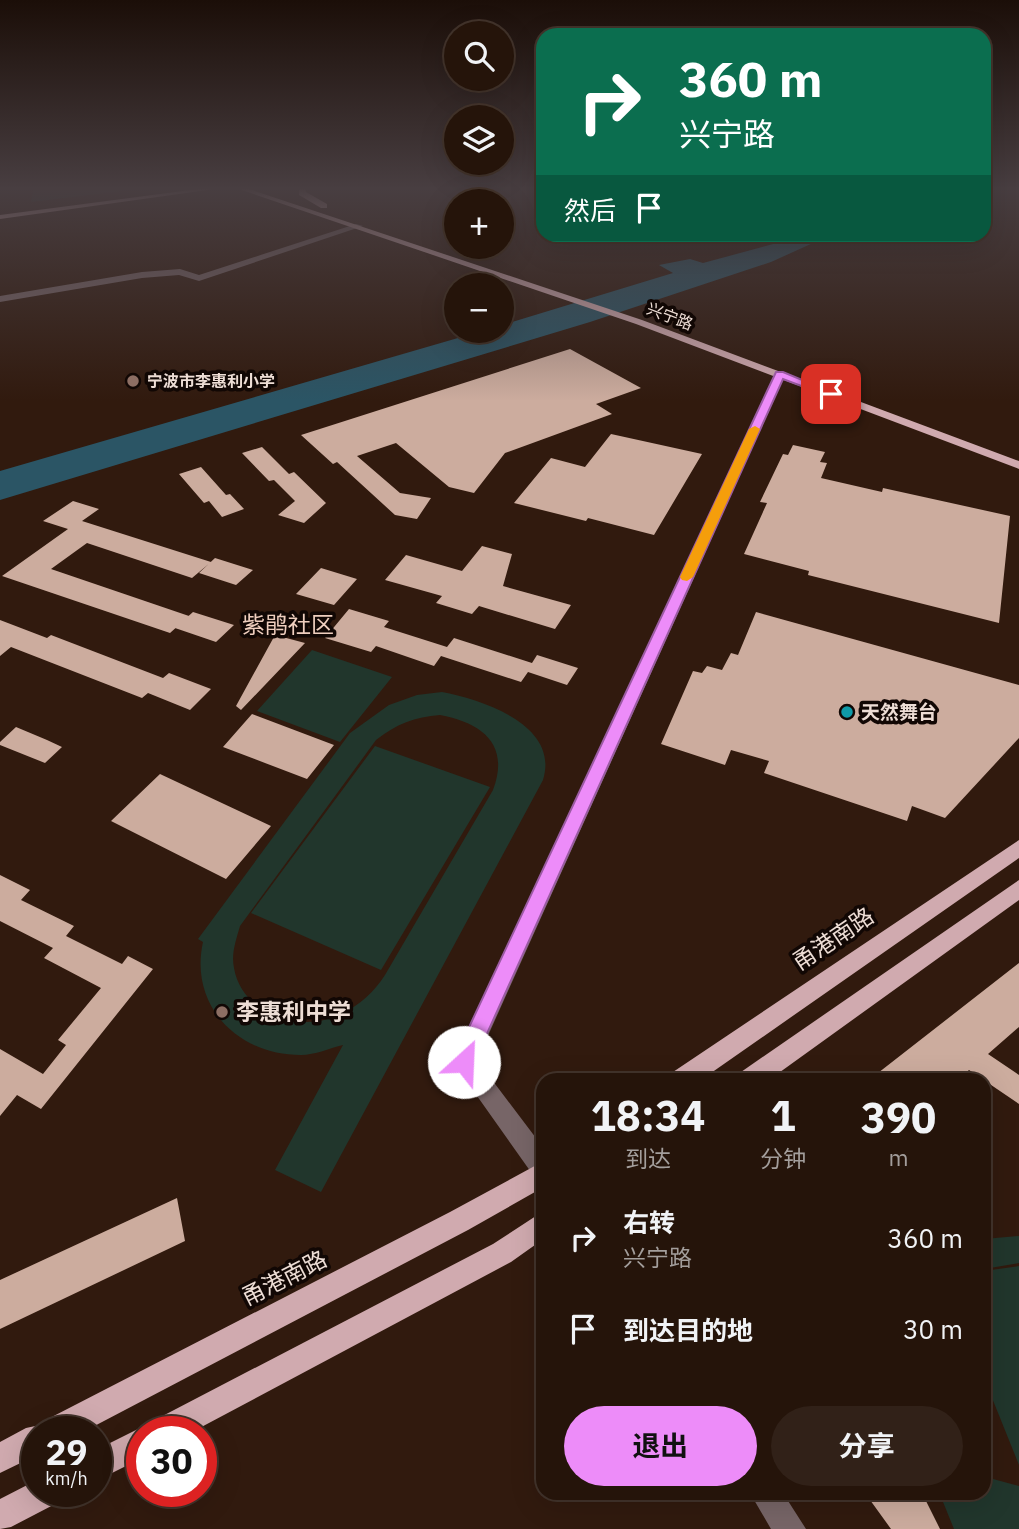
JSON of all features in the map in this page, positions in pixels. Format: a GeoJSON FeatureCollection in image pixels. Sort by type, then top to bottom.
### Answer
{"type":"FeatureCollection","features":[{"type":"Feature","properties":{"kind":"main road","name":"兴宁路"},"geometry":{"type":"LineString","coordinates":[[460,258],[543,285]]}},
{"type":"Feature","properties":{"kind":"main road","name":"兴宁路"},"geometry":{"type":"LineString","coordinates":[[467,258],[1019,454]]}},
{"type":"Feature","properties":{"kind":"main road","name":"兴宁路"},"geometry":{"type":"LineString","coordinates":[[643,320],[1019,464]]}},
{"type":"Feature","properties":{"kind":"main road","name":"甬港南路"},"geometry":{"type":"LineString","coordinates":[[691,1073],[1019,848]]}},
{"type":"Feature","properties":{"kind":"main road"},"geometry":{"type":"LineString","coordinates":[[760,1073],[1019,889]]}},
{"type":"Feature","properties":{"kind":"main road","name":"甬港南路"},"geometry":{"type":"LineString","coordinates":[[83,1416],[459,1221],[536,1177]]}},
{"type":"Feature","properties":{"kind":"main road"},"geometry":{"type":"LineString","coordinates":[[191,1416],[502,1253],[536,1229]]}},
{"type":"Feature","properties":{"kind":"main road"},"geometry":{"type":"LineString","coordinates":[[0,1458],[21,1447]]}},
{"type":"Feature","properties":{"kind":"main road"},"geometry":{"type":"LineString","coordinates":[[0,1516],[21,1505]]}},
{"type":"Feature","properties":{"kind":"street"},"geometry":{"type":"LineString","coordinates":[[0,299],[142,275],[180,272],[199,278],[259,258]]}},
{"type":"Feature","properties":{"kind":"street"},"geometry":{"type":"LineString","coordinates":[[536,1158],[464,1062],[780,374]]}},
{"type":"Feature","properties":{"kind":"street"},"geometry":{"type":"LineString","coordinates":[[770,1500],[790,1529]]}},
{"type":"Feature","properties":{"kind":"green space"},"geometry":{"type":"Polygon","coordinates":[[[312,650],[392,677],[340,742],[257,711],[312,650]]]}},
{"type":"Feature","properties":{"kind":"green space"},"geometry":{"type":"Polygon","coordinates":[[[442,692],[459,696],[514,718],[529,730],[540,744],[545,761],[543,780],[321,1192],[275,1170],[343,1045],[301,1055],[278,1053],[238,1036],[223,1022],[211,1005],[203,986],[203,942],[198,939],[350,733],[389,705],[417,695],[442,692]],[[440,715],[414,720],[398,726],[376,740],[240,926],[234,952],[234,968],[239,984],[261,1008],[292,1021],[326,1020],[360,1002],[385,975],[493,790],[498,760],[495,749],[480,730],[440,715]]]}},
{"type":"Feature","properties":{"kind":"green space"},"geometry":{"type":"Polygon","coordinates":[[[375,746],[490,787],[381,970],[251,913],[375,746]]]}},
{"type":"Feature","properties":{"kind":"green space"},"geometry":{"type":"Polygon","coordinates":[[[1019,1236],[1019,1263],[991,1268],[991,1238],[1019,1236]]]}},
{"type":"Feature","properties":{"kind":"green space"},"geometry":{"type":"Polygon","coordinates":[[[1019,1266],[1019,1465],[991,1395],[991,1270],[1019,1266]]]}},
{"type":"Feature","properties":{"kind":"green space"},"geometry":{"type":"Polygon","coordinates":[[[991,1477],[1019,1486],[1019,1529],[954,1529],[942,1500],[991,1500],[991,1477]]]}},
{"type":"Feature","properties":{"kind":"water"},"geometry":{"type":"Polygon","coordinates":[[[720,258],[779,258],[590,322],[0,500],[0,471],[444,342],[514,343],[514,321],[673,273],[659,265],[690,259],[703,263],[720,258]]]}},
{"type":"Feature","properties":{"kind":"building"},"geometry":{"type":"Polygon","coordinates":[[[570,349],[641,388],[596,404],[612,414],[505,453],[474,493],[449,487],[396,443],[357,456],[400,493],[431,498],[417,519],[395,515],[337,462],[333,464],[301,435],[570,349]]]}},
{"type":"Feature","properties":{"kind":"building"},"geometry":{"type":"Polygon","coordinates":[[[611,434],[702,454],[654,535],[514,503],[551,458],[585,467],[611,434]]]}},
{"type":"Feature","properties":{"kind":"building"},"geometry":{"type":"Polygon","coordinates":[[[793,445],[825,452],[820,462],[827,463],[821,478],[882,492],[883,488],[1010,516],[999,623],[808,575],[809,571],[744,554],[767,503],[760,502],[783,454],[788,455],[793,445]]]}},
{"type":"Feature","properties":{"kind":"building"},"geometry":{"type":"Polygon","coordinates":[[[262,447],[289,474],[294,472],[326,503],[304,523],[278,515],[295,501],[274,480],[269,481],[242,453],[262,447]]]}},
{"type":"Feature","properties":{"kind":"building"},"geometry":{"type":"Polygon","coordinates":[[[201,467],[226,495],[230,494],[244,509],[222,517],[209,501],[204,503],[179,474],[201,467]]]}},
{"type":"Feature","properties":{"kind":"building"},"geometry":{"type":"Polygon","coordinates":[[[73,501],[99,509],[82,521],[211,562],[192,578],[87,543],[51,569],[189,616],[170,633],[2,576],[68,529],[43,521],[73,501]]]}},
{"type":"Feature","properties":{"kind":"building"},"geometry":{"type":"Polygon","coordinates":[[[482,546],[512,554],[503,586],[571,605],[555,629],[479,606],[472,614],[436,603],[442,596],[385,580],[406,555],[462,571],[482,546]]]}},
{"type":"Feature","properties":{"kind":"building"},"geometry":{"type":"Polygon","coordinates":[[[215,558],[253,570],[236,585],[199,573],[215,558]]]}},
{"type":"Feature","properties":{"kind":"building"},"geometry":{"type":"Polygon","coordinates":[[[321,568],[357,579],[334,605],[296,594],[321,568]]]}},
{"type":"Feature","properties":{"kind":"building"},"geometry":{"type":"Polygon","coordinates":[[[349,609],[389,621],[384,627],[447,647],[454,638],[532,663],[537,655],[578,668],[567,685],[528,672],[521,682],[441,656],[434,666],[376,646],[371,652],[325,638],[349,609]]]}},
{"type":"Feature","properties":{"kind":"building"},"geometry":{"type":"Polygon","coordinates":[[[193,612],[234,625],[216,642],[175,628],[193,612]]]}},
{"type":"Feature","properties":{"kind":"building","name":"天然舞台"},"geometry":{"type":"Polygon","coordinates":[[[756,612],[1019,685],[1019,738],[945,818],[912,806],[907,821],[764,773],[769,761],[731,750],[725,765],[661,744],[693,671],[702,673],[707,666],[722,670],[731,653],[738,655],[756,612]]]}},
{"type":"Feature","properties":{"kind":"building"},"geometry":{"type":"Polygon","coordinates":[[[0,620],[47,638],[51,635],[163,678],[169,673],[211,689],[190,710],[148,693],[142,698],[11,647],[0,656],[0,620]]]}},
{"type":"Feature","properties":{"kind":"building"},"geometry":{"type":"Polygon","coordinates":[[[275,635],[305,643],[241,710],[236,706],[275,635]]]}},
{"type":"Feature","properties":{"kind":"building"},"geometry":{"type":"Polygon","coordinates":[[[252,714],[334,745],[307,779],[223,747],[252,714]]]}},
{"type":"Feature","properties":{"kind":"building"},"geometry":{"type":"Polygon","coordinates":[[[16,727],[62,747],[45,763],[0,745],[16,727]]]}},
{"type":"Feature","properties":{"kind":"building"},"geometry":{"type":"Polygon","coordinates":[[[160,774],[271,826],[226,879],[111,821],[160,774]]]}},
{"type":"Feature","properties":{"kind":"building"},"geometry":{"type":"Polygon","coordinates":[[[0,875],[30,890],[21,900],[74,926],[66,936],[122,964],[128,956],[153,969],[41,1109],[17,1095],[0,1116],[0,1049],[43,1074],[66,1045],[58,1040],[101,988],[44,958],[53,948],[0,921],[0,875]]]}},
{"type":"Feature","properties":{"kind":"building"},"geometry":{"type":"Polygon","coordinates":[[[1019,963],[1019,1027],[988,1054],[1019,1075],[1019,1104],[991,1085],[991,1073],[973,1073],[969,1070],[966,1073],[878,1073],[1019,963]]]}},
{"type":"Feature","properties":{"kind":"building"},"geometry":{"type":"Polygon","coordinates":[[[177,1198],[185,1241],[0,1329],[0,1280],[177,1198]]]}},
{"type":"Feature","properties":{"kind":"building"},"geometry":{"type":"Polygon","coordinates":[[[870,1500],[926,1500],[940,1529],[891,1529],[870,1500]]]}},
{"type":"Feature","properties":{"kind":"slow traffic"},"geometry":{"type":"LineString","coordinates":[[687,577],[755,429]]}},
{"type":"Feature","properties":{"kind":"place","name":"宁波市李惠利小学"},"geometry":{"type":"Point","coordinates":[133,381]}},
{"type":"Feature","properties":{"kind":"place","name":"天然舞台"},"geometry":{"type":"Point","coordinates":[847,712]}},
{"type":"Feature","properties":{"kind":"place","name":"李惠利中学"},"geometry":{"type":"Point","coordinates":[222,1012]}},
{"type":"Feature","properties":{"kind":"district","name":"紫鹃社区"},"geometry":{"type":"Point","coordinates":[288,625]}},
{"type":"Feature","properties":{"kind":"route"},"geometry":{"type":"LineString","coordinates":[[464,1062],[780,374],[831,394]]}}]}
